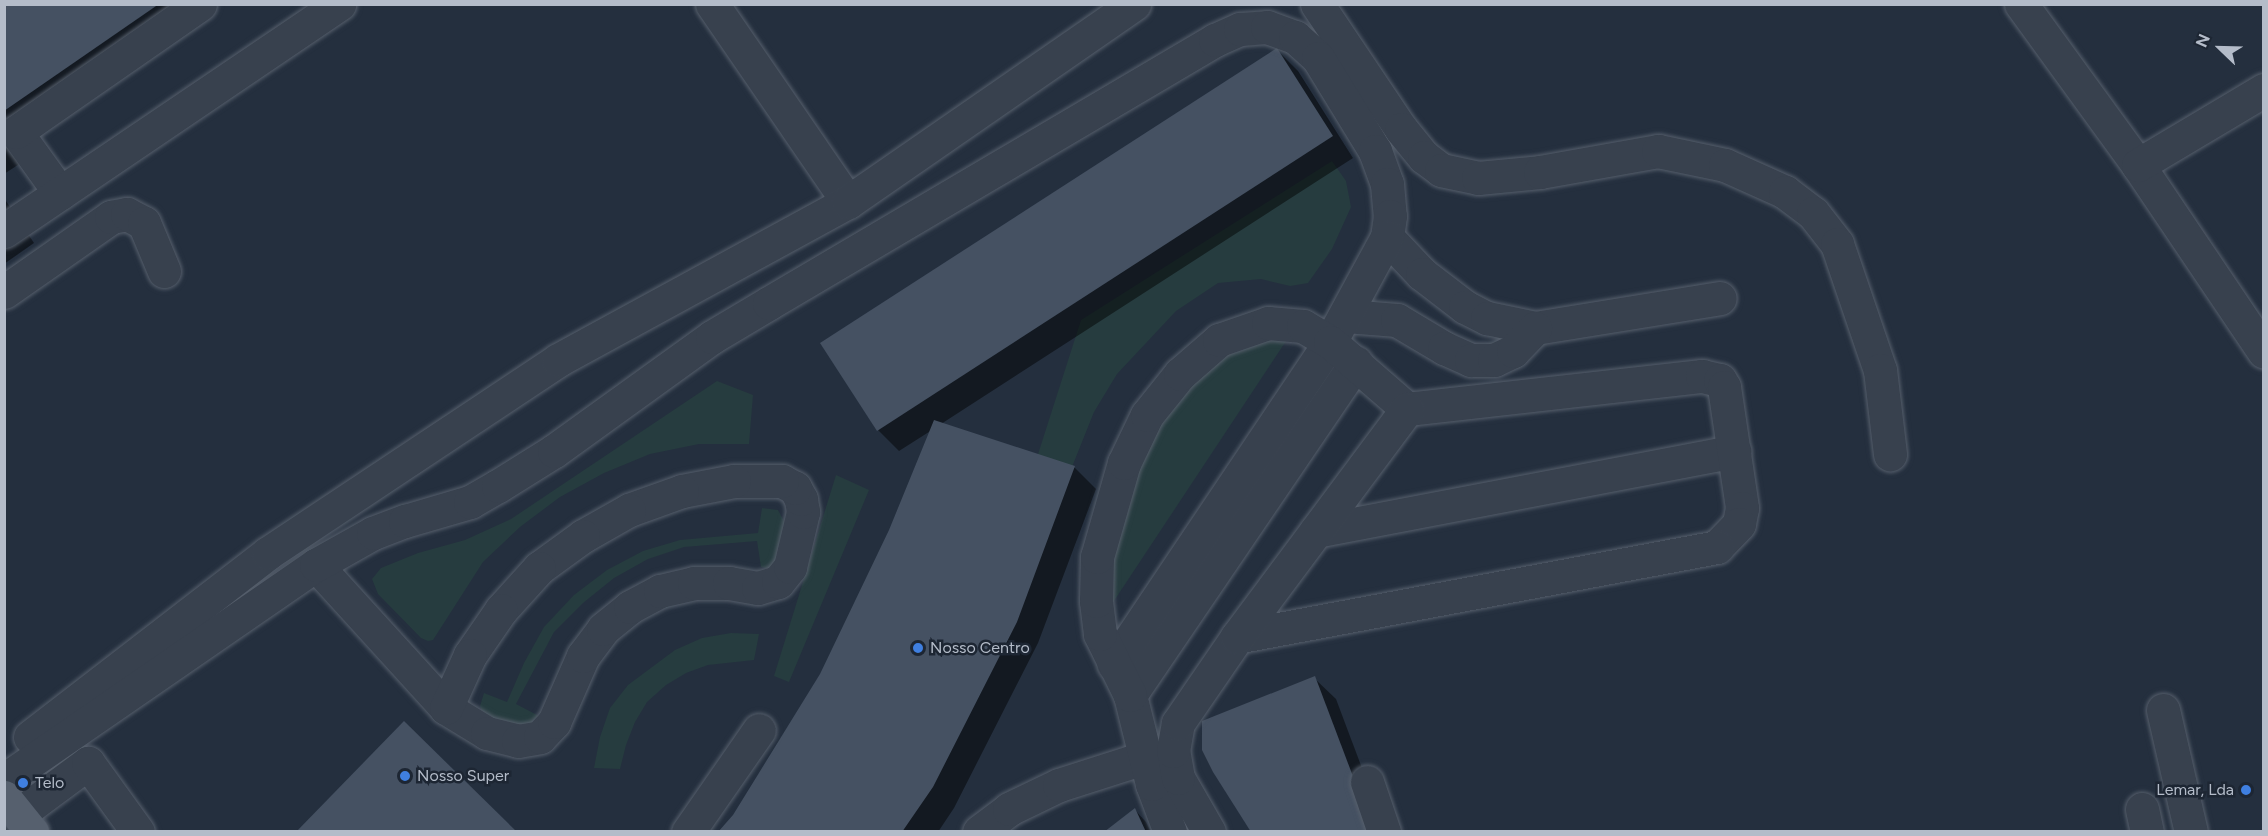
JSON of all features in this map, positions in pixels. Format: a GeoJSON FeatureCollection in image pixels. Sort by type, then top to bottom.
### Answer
{"type":"FeatureCollection","features":[{"type":"Feature","properties":{"kind":"street"},"geometry":{"type":"LineString","coordinates":[[60,193],[16,132],[200,4]]}},
{"type":"Feature","properties":{"kind":"street"},"geometry":{"type":"LineString","coordinates":[[4,231],[339,4]]}},
{"type":"Feature","properties":{"kind":"street"},"geometry":{"type":"LineString","coordinates":[[712,4],[848,202]]}},
{"type":"Feature","properties":{"kind":"street"},"geometry":{"type":"LineString","coordinates":[[4,757],[268,553],[548,366],[848,202],[1134,4]]}},
{"type":"Feature","properties":{"kind":"street"},"geometry":{"type":"LineString","coordinates":[[1317,4],[1401,129],[1424,157],[1441,170],[1478,178],[1540,172],[1658,151],[1725,165],[1785,192],[1813,213],[1837,243],[1880,370],[1890,454]]}},
{"type":"Feature","properties":{"kind":"street"},"geometry":{"type":"LineString","coordinates":[[2028,7],[2264,352]]}},
{"type":"Feature","properties":{"kind":"street"},"geometry":{"type":"LineString","coordinates":[[4,780],[316,565],[374,533],[470,502],[554,452],[712,337],[1215,40],[1240,29],[1267,27],[1295,37],[1318,58],[1375,151],[1387,183],[1390,216],[1387,237],[1338,329],[1114,664]]}},
{"type":"Feature","properties":{"kind":"street"},"geometry":{"type":"LineString","coordinates":[[2138,165],[2264,90]]}},
{"type":"Feature","properties":{"kind":"street"},"geometry":{"type":"LineString","coordinates":[[4,292],[111,217],[127,214],[144,223],[164,271]]}},
{"type":"Feature","properties":{"kind":"street"},"geometry":{"type":"LineString","coordinates":[[1387,237],[1422,274],[1465,307],[1487,318],[1535,328],[1720,298]]}},
{"type":"Feature","properties":{"kind":"street"},"geometry":{"type":"LineString","coordinates":[[1170,831],[1152,784],[1130,695],[1100,634],[1096,601],[1097,557],[1124,463],[1147,415],[1180,374],[1220,340],[1268,323],[1338,329],[1397,320],[1421,331],[1444,348],[1471,360],[1494,360],[1513,351],[1535,328]]}},
{"type":"Feature","properties":{"kind":"street"},"geometry":{"type":"LineString","coordinates":[[1338,329],[1356,363],[1407,409]]}},
{"type":"Feature","properties":{"kind":"street"},"geometry":{"type":"LineString","coordinates":[[1130,695],[1356,363]]}},
{"type":"Feature","properties":{"kind":"street"},"geometry":{"type":"LineString","coordinates":[[1209,831],[1178,778],[1173,751],[1179,723],[1237,637],[1407,409],[1711,376],[1720,380],[1724,387],[1742,508],[1738,524],[1717,547],[1237,637]]}},
{"type":"Feature","properties":{"kind":"street"},"geometry":{"type":"LineString","coordinates":[[1316,531],[1734,451]]}},
{"type":"Feature","properties":{"kind":"street"},"geometry":{"type":"LineString","coordinates":[[316,565],[446,708],[487,733],[518,741],[540,737],[554,722],[583,657],[603,629],[630,607],[660,591],[694,583],[729,583],[759,588],[778,582],[790,567],[803,512],[801,499],[795,488],[782,481],[734,481],[682,491],[629,510],[583,536],[539,568],[501,610],[470,656],[446,708]]}},
{"type":"Feature","properties":{"kind":"street"},"geometry":{"type":"LineString","coordinates":[[2163,710],[2192,831]]}},
{"type":"Feature","properties":{"kind":"street"},"geometry":{"type":"LineString","coordinates":[[688,831],[759,730]]}},
{"type":"Feature","properties":{"kind":"street"},"geometry":{"type":"LineString","coordinates":[[979,831],[1009,809],[1059,785],[1146,757]]}},
{"type":"Feature","properties":{"kind":"street"},"geometry":{"type":"LineString","coordinates":[[14,820],[88,764],[138,831]]}},
{"type":"Feature","properties":{"kind":"street"},"geometry":{"type":"LineString","coordinates":[[1367,782],[1384,831]]}},
{"type":"Feature","properties":{"kind":"green space"},"geometry":{"type":"Polygon","coordinates":[[[1332,161],[1346,181],[1351,207],[1332,249],[1308,283],[1290,286],[1261,279],[1218,283],[1176,311],[1117,374],[1094,412],[1064,487],[1031,476],[1081,320],[1332,161]]]}},
{"type":"Feature","properties":{"kind":"green space"},"geometry":{"type":"Polygon","coordinates":[[[1290,335],[1108,610],[1109,565],[1132,473],[1180,391],[1247,339],[1290,335]]]}},
{"type":"Feature","properties":{"kind":"green space"},"geometry":{"type":"Polygon","coordinates":[[[717,381],[753,395],[749,444],[699,444],[650,454],[604,473],[560,497],[520,527],[483,562],[433,640],[428,641],[421,638],[378,594],[372,579],[381,568],[418,553],[465,540],[511,519],[717,381]]]}},
{"type":"Feature","properties":{"kind":"green space"},"geometry":{"type":"Polygon","coordinates":[[[836,475],[869,490],[789,682],[774,676],[836,475]]]}},
{"type":"Feature","properties":{"kind":"green space"},"geometry":{"type":"Polygon","coordinates":[[[762,508],[778,510],[785,523],[786,537],[771,569],[761,567],[757,541],[684,547],[648,559],[614,578],[583,603],[554,632],[516,704],[539,716],[525,733],[483,716],[480,706],[484,693],[507,702],[524,663],[544,627],[574,595],[607,570],[643,551],[680,540],[758,533],[762,508]]]}},
{"type":"Feature","properties":{"kind":"green space"},"geometry":{"type":"Polygon","coordinates":[[[731,633],[759,634],[754,660],[708,665],[686,673],[666,685],[647,702],[635,722],[620,769],[594,768],[600,737],[610,708],[628,685],[675,650],[702,638],[731,633]]]}},
{"type":"Feature","properties":{"kind":"building"},"geometry":{"type":"Polygon","coordinates":[[[4,4],[159,4],[4,111],[4,4]]]}},
{"type":"Feature","properties":{"kind":"building"},"geometry":{"type":"Polygon","coordinates":[[[1277,48],[1333,136],[877,431],[820,343],[1277,48]]]}},
{"type":"Feature","properties":{"kind":"building","name":"Nosso Centro"},"geometry":{"type":"Polygon","coordinates":[[[934,420],[1075,466],[1017,622],[933,787],[902,832],[718,832],[733,815],[820,674],[889,530],[934,420]]]}},
{"type":"Feature","properties":{"kind":"building"},"geometry":{"type":"Polygon","coordinates":[[[1315,676],[1374,832],[1251,832],[1213,772],[1202,750],[1202,721],[1315,676]]]}},
{"type":"Feature","properties":{"kind":"building","name":"Nosso Super"},"geometry":{"type":"Polygon","coordinates":[[[404,721],[517,832],[296,832],[404,721]]]}},
{"type":"Feature","properties":{"kind":"building"},"geometry":{"type":"Polygon","coordinates":[[[1135,808],[1146,832],[1104,832],[1135,808]]]}},
{"type":"Feature","properties":{"kind":"place","name":"Nosso Centro"},"geometry":{"type":"Point","coordinates":[918,648]}},
{"type":"Feature","properties":{"kind":"place","name":"Nosso Super"},"geometry":{"type":"Point","coordinates":[405,776]}},
{"type":"Feature","properties":{"kind":"place","name":"Telo"},"geometry":{"type":"Point","coordinates":[23,783]}},
{"type":"Feature","properties":{"kind":"place","name":"Lemar, Lda"},"geometry":{"type":"Point","coordinates":[2246,790]}}]}
